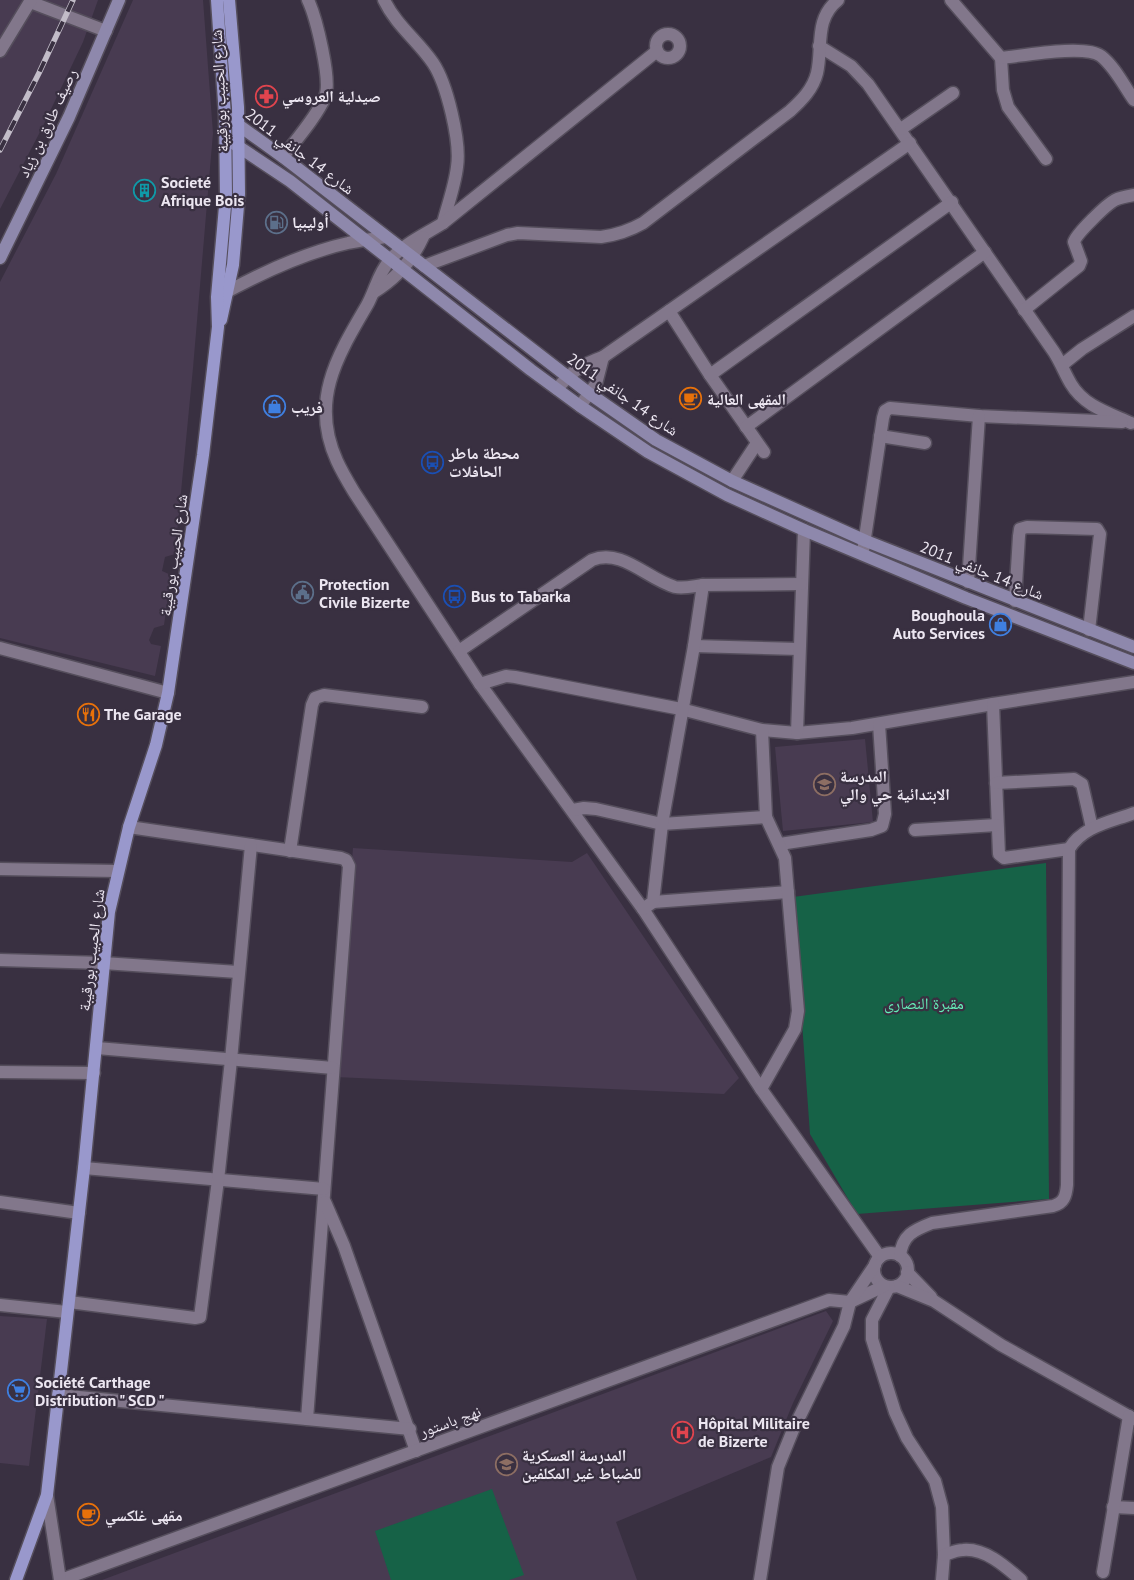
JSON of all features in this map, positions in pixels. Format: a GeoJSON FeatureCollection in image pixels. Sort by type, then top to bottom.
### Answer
{"type":"FeatureCollection","features":[{"type":"Feature","properties":{"kind":"main road","name":"رصيف طارق بن زياد"},"geometry":{"type":"LineString","coordinates":[[0,258],[70,117],[119,0]]}},
{"type":"Feature","properties":{"kind":"main road","name":"شارع الحبيب بورقيبة"},"geometry":{"type":"LineString","coordinates":[[16,1580],[47,1495],[97,1048],[109,912],[117,870],[156,744],[168,693],[203,455],[218,327],[217,297],[226,195],[225,116],[217,0]]}},
{"type":"Feature","properties":{"kind":"main road","name":"شارع الحبيب بورقيبة"},"geometry":{"type":"LineString","coordinates":[[218,327],[229,291],[237,232],[239,124],[229,0]]}},
{"type":"Feature","properties":{"kind":"main road","name":"شارع 14 جانفي 2011"},"geometry":{"type":"LineString","coordinates":[[225,116],[239,124],[283,157],[590,394],[656,440],[732,481],[866,541],[1134,647]]}},
{"type":"Feature","properties":{"kind":"main road","name":"شارع 14 جانفي 2011"},"geometry":{"type":"LineString","coordinates":[[226,138],[290,181],[580,406],[654,456],[727,495],[804,530],[1134,664]]}},
{"type":"Feature","properties":{"kind":"street"},"geometry":{"type":"LineString","coordinates":[[283,157],[321,106],[328,90],[316,22],[308,0]]}},
{"type":"Feature","properties":{"kind":"street"},"geometry":{"type":"LineString","coordinates":[[384,0],[394,18],[434,65],[440,76],[448,103],[458,151],[457,167],[443,222]]}},
{"type":"Feature","properties":{"kind":"street"},"geometry":{"type":"LineString","coordinates":[[951,0],[1001,58],[1003,90],[1008,107],[1046,159]]}},
{"type":"Feature","properties":{"kind":"street"},"geometry":{"type":"LineString","coordinates":[[0,51],[31,1],[106,30]]}},
{"type":"Feature","properties":{"kind":"street"},"geometry":{"type":"LineString","coordinates":[[424,266],[507,235],[518,233],[601,237],[614,235],[637,226],[655,215],[802,100],[810,89],[816,75],[819,62],[820,30],[832,2]]}},
{"type":"Feature","properties":{"kind":"street"},"geometry":{"type":"LineString","coordinates":[[819,46],[851,66],[860,74],[952,202],[1062,365],[1070,383],[1077,392],[1087,402],[1099,409],[1132,423]]}},
{"type":"Feature","properties":{"kind":"street"},"geometry":{"type":"LineString","coordinates":[[657,51],[443,222],[423,237],[401,249],[390,260],[380,275],[374,292],[332,370],[326,406],[326,424],[330,442],[337,461],[354,492],[480,684],[573,810],[648,905],[761,1089],[877,1261],[874,1275],[876,1280],[934,1301],[1001,1345],[1131,1418],[1102,1572]]}},
{"type":"Feature","properties":{"kind":"street"},"geometry":{"type":"LineString","coordinates":[[1001,58],[1073,51],[1092,52],[1106,60],[1134,100]]}},
{"type":"Feature","properties":{"kind":"street"},"geometry":{"type":"LineString","coordinates":[[901,129],[953,93]]}},
{"type":"Feature","properties":{"kind":"street"},"geometry":{"type":"LineString","coordinates":[[558,389],[577,368],[603,357],[910,143]]}},
{"type":"Feature","properties":{"kind":"street"},"geometry":{"type":"LineString","coordinates":[[1024,310],[1079,266],[1081,261],[1074,246],[1077,235],[1109,204],[1121,198],[1134,195]]}},
{"type":"Feature","properties":{"kind":"street"},"geometry":{"type":"LineString","coordinates":[[710,375],[952,202]]}},
{"type":"Feature","properties":{"kind":"street"},"geometry":{"type":"LineString","coordinates":[[217,297],[253,277],[317,252],[349,242],[386,237]]}},
{"type":"Feature","properties":{"kind":"street"},"geometry":{"type":"LineString","coordinates":[[374,292],[403,270],[423,237]]}},
{"type":"Feature","properties":{"kind":"street"},"geometry":{"type":"LineString","coordinates":[[746,427],[986,252]]}},
{"type":"Feature","properties":{"kind":"street"},"geometry":{"type":"LineString","coordinates":[[669,311],[710,375],[760,447],[732,481]]}},
{"type":"Feature","properties":{"kind":"street"},"geometry":{"type":"LineString","coordinates":[[1062,365],[1082,349],[1134,316]]}},
{"type":"Feature","properties":{"kind":"street"},"geometry":{"type":"LineString","coordinates":[[580,406],[596,384],[603,357]]}},
{"type":"Feature","properties":{"kind":"street"},"geometry":{"type":"LineString","coordinates":[[862,555],[866,541],[884,411],[890,408],[979,416],[1132,423]]}},
{"type":"Feature","properties":{"kind":"street"},"geometry":{"type":"LineString","coordinates":[[968,582],[979,416]]}},
{"type":"Feature","properties":{"kind":"street"},"geometry":{"type":"LineString","coordinates":[[880,436],[925,443]]}},
{"type":"Feature","properties":{"kind":"street"},"geometry":{"type":"LineString","coordinates":[[1015,600],[1018,536],[1020,529],[1027,527],[1097,529],[1100,534],[1089,630]]}},
{"type":"Feature","properties":{"kind":"street"},"geometry":{"type":"LineString","coordinates":[[797,733],[804,530]]}},
{"type":"Feature","properties":{"kind":"street"},"geometry":{"type":"LineString","coordinates":[[459,651],[592,560],[601,556],[610,556],[623,560],[661,581],[683,588],[703,585],[801,584]]}},
{"type":"Feature","properties":{"kind":"street"},"geometry":{"type":"LineString","coordinates":[[648,905],[703,585]]}},
{"type":"Feature","properties":{"kind":"street"},"geometry":{"type":"LineString","coordinates":[[694,646],[799,649]]}},
{"type":"Feature","properties":{"kind":"street"},"geometry":{"type":"LineString","coordinates":[[0,648],[168,693]]}},
{"type":"Feature","properties":{"kind":"street"},"geometry":{"type":"LineString","coordinates":[[480,684],[506,676],[515,676],[681,710],[762,730],[797,733],[879,724],[1134,682]]}},
{"type":"Feature","properties":{"kind":"street"},"geometry":{"type":"LineString","coordinates":[[290,851],[312,705],[315,698],[324,695],[422,707]]}},
{"type":"Feature","properties":{"kind":"street"},"geometry":{"type":"LineString","coordinates":[[994,704],[999,854],[1001,857],[1069,849]]}},
{"type":"Feature","properties":{"kind":"street"},"geometry":{"type":"LineString","coordinates":[[780,844],[871,830],[882,826],[885,814],[879,724]]}},
{"type":"Feature","properties":{"kind":"street"},"geometry":{"type":"LineString","coordinates":[[761,1089],[795,1029],[798,1011],[785,858],[766,817],[762,730]]}},
{"type":"Feature","properties":{"kind":"street"},"geometry":{"type":"LineString","coordinates":[[996,783],[1074,779],[1082,784],[1092,828]]}},
{"type":"Feature","properties":{"kind":"street"},"geometry":{"type":"LineString","coordinates":[[573,810],[584,808],[596,809],[662,824],[766,817]]}},
{"type":"Feature","properties":{"kind":"street"},"geometry":{"type":"LineString","coordinates":[[900,1256],[901,1246],[906,1238],[917,1229],[932,1223],[1053,1206],[1060,1204],[1064,1200],[1067,1176],[1069,849],[1074,841],[1092,828],[1134,813]]}},
{"type":"Feature","properties":{"kind":"street"},"geometry":{"type":"LineString","coordinates":[[915,830],[997,825]]}},
{"type":"Feature","properties":{"kind":"street"},"geometry":{"type":"LineString","coordinates":[[129,827],[340,858],[346,860],[349,866],[307,1420]]}},
{"type":"Feature","properties":{"kind":"street"},"geometry":{"type":"LineString","coordinates":[[0,1305],[68,1306],[200,1317],[231,1060],[251,845]]}},
{"type":"Feature","properties":{"kind":"street"},"geometry":{"type":"LineString","coordinates":[[0,869],[117,870]]}},
{"type":"Feature","properties":{"kind":"street"},"geometry":{"type":"LineString","coordinates":[[648,905],[788,892]]}},
{"type":"Feature","properties":{"kind":"street"},"geometry":{"type":"LineString","coordinates":[[0,960],[103,963],[238,972]]}},
{"type":"Feature","properties":{"kind":"street"},"geometry":{"type":"LineString","coordinates":[[97,1048],[333,1068]]}},
{"type":"Feature","properties":{"kind":"street"},"geometry":{"type":"LineString","coordinates":[[0,1072],[94,1073]]}},
{"type":"Feature","properties":{"kind":"street"},"geometry":{"type":"LineString","coordinates":[[84,1168],[218,1180],[324,1195]]}},
{"type":"Feature","properties":{"kind":"street"},"geometry":{"type":"LineString","coordinates":[[324,1195],[341,1237],[410,1429],[416,1451]]}},
{"type":"Feature","properties":{"kind":"street"},"geometry":{"type":"LineString","coordinates":[[0,1202],[79,1213]]}},
{"type":"Feature","properties":{"kind":"street"},"geometry":{"type":"LineString","coordinates":[[760,1580],[778,1467],[793,1430],[844,1326],[850,1302],[877,1261],[888,1254],[900,1256],[906,1263],[908,1272],[934,1301]]}},
{"type":"Feature","properties":{"kind":"street"},"geometry":{"type":"LineString","coordinates":[[908,1272],[904,1280],[890,1286],[872,1320],[872,1339],[895,1412],[907,1438],[934,1481],[942,1507],[944,1555],[942,1580]]}},
{"type":"Feature","properties":{"kind":"street","name":"نهج باستور"},"geometry":{"type":"LineString","coordinates":[[60,1580],[829,1300],[850,1302],[890,1286]]}},
{"type":"Feature","properties":{"kind":"street"},"geometry":{"type":"LineString","coordinates":[[58,1395],[410,1429]]}},
{"type":"Feature","properties":{"kind":"street"},"geometry":{"type":"LineString","coordinates":[[47,1495],[60,1580]]}},
{"type":"Feature","properties":{"kind":"street"},"geometry":{"type":"LineString","coordinates":[[1114,1507],[1134,1508]]}},
{"type":"Feature","properties":{"kind":"street"},"geometry":{"type":"LineString","coordinates":[[944,1555],[961,1550],[979,1552],[1007,1567],[1020,1580]]}},
{"type":"Feature","properties":{"kind":"shaded area"},"geometry":{"type":"Polygon","coordinates":[[[0,0],[98,0],[83,42],[42,128],[0,209],[0,0]]]}},
{"type":"Feature","properties":{"kind":"shaded area"},"geometry":{"type":"Polygon","coordinates":[[[133,0],[203,0],[213,133],[175,554],[165,557],[162,571],[171,575],[164,625],[154,628],[149,640],[151,644],[161,646],[155,676],[0,638],[0,282],[56,174],[133,0]]]}},
{"type":"Feature","properties":{"kind":"shaded area","name":"المدرسة الابتدائية حي والي"},"geometry":{"type":"Polygon","coordinates":[[[865,739],[873,822],[783,831],[775,747],[865,739]]]}},
{"type":"Feature","properties":{"kind":"shaded area"},"geometry":{"type":"Polygon","coordinates":[[[353,848],[572,862],[587,853],[739,1078],[724,1094],[335,1077],[353,848]]]}},
{"type":"Feature","properties":{"kind":"shaded area","name":"المدرسة العسكرية للضباط غير المكلفين"},"geometry":{"type":"Polygon","coordinates":[[[826,1311],[833,1321],[793,1403],[771,1457],[616,1522],[637,1580],[102,1580],[826,1311]]]}},
{"type":"Feature","properties":{"kind":"shaded area","name":"Société Carthage Distribution \" SCD \""},"geometry":{"type":"Polygon","coordinates":[[[0,1316],[47,1319],[29,1466],[0,1463],[0,1316]]]}},
{"type":"Feature","properties":{"kind":"green space","name":"مقبرة النصارى"},"geometry":{"type":"Polygon","coordinates":[[[1046,863],[1049,1199],[857,1214],[810,1134],[793,897],[1046,863]]]}},
{"type":"Feature","properties":{"kind":"green space"},"geometry":{"type":"Polygon","coordinates":[[[492,1489],[524,1575],[509,1580],[391,1580],[375,1531],[492,1489]]]}},
{"type":"Feature","properties":{"kind":"railway"},"geometry":{"type":"LineString","coordinates":[[0,150],[73,0]]}},
{"type":"Feature","properties":{"kind":"place","name":"صيدلية العروسي"},"geometry":{"type":"Point","coordinates":[266,96]}},
{"type":"Feature","properties":{"kind":"place","name":"Societé Afrique Bois"},"geometry":{"type":"Point","coordinates":[145,191]}},
{"type":"Feature","properties":{"kind":"place","name":"أوليبيا"},"geometry":{"type":"Point","coordinates":[276,222]}},
{"type":"Feature","properties":{"kind":"place","name":"المقهى العالية"},"geometry":{"type":"Point","coordinates":[691,399]}},
{"type":"Feature","properties":{"kind":"place","name":"فريب"},"geometry":{"type":"Point","coordinates":[275,407]}},
{"type":"Feature","properties":{"kind":"place","name":"محطة ماطر الحافلات"},"geometry":{"type":"Point","coordinates":[433,462]}},
{"type":"Feature","properties":{"kind":"place","name":"Protection Civile Bizerte"},"geometry":{"type":"Point","coordinates":[303,593]}},
{"type":"Feature","properties":{"kind":"place","name":"Bus to Tabarka"},"geometry":{"type":"Point","coordinates":[455,596]}},
{"type":"Feature","properties":{"kind":"place","name":"Boughoula Auto Services"},"geometry":{"type":"Point","coordinates":[1001,624]}},
{"type":"Feature","properties":{"kind":"place","name":"The Garage"},"geometry":{"type":"Point","coordinates":[88,714]}},
{"type":"Feature","properties":{"kind":"place","name":"المدرسة الابتدائية حي والي"},"geometry":{"type":"Point","coordinates":[824,785]}},
{"type":"Feature","properties":{"kind":"place","name":"Société Carthage Distribution \" SCD \""},"geometry":{"type":"Point","coordinates":[19,1391]}},
{"type":"Feature","properties":{"kind":"place","name":"Hôpital Militaire de Bizerte"},"geometry":{"type":"Point","coordinates":[682,1432]}},
{"type":"Feature","properties":{"kind":"place","name":"المدرسة العسكرية للضباط غير المكلفين"},"geometry":{"type":"Point","coordinates":[506,1464]}},
{"type":"Feature","properties":{"kind":"place","name":"مقهى غلكسي"},"geometry":{"type":"Point","coordinates":[89,1515]}}]}
